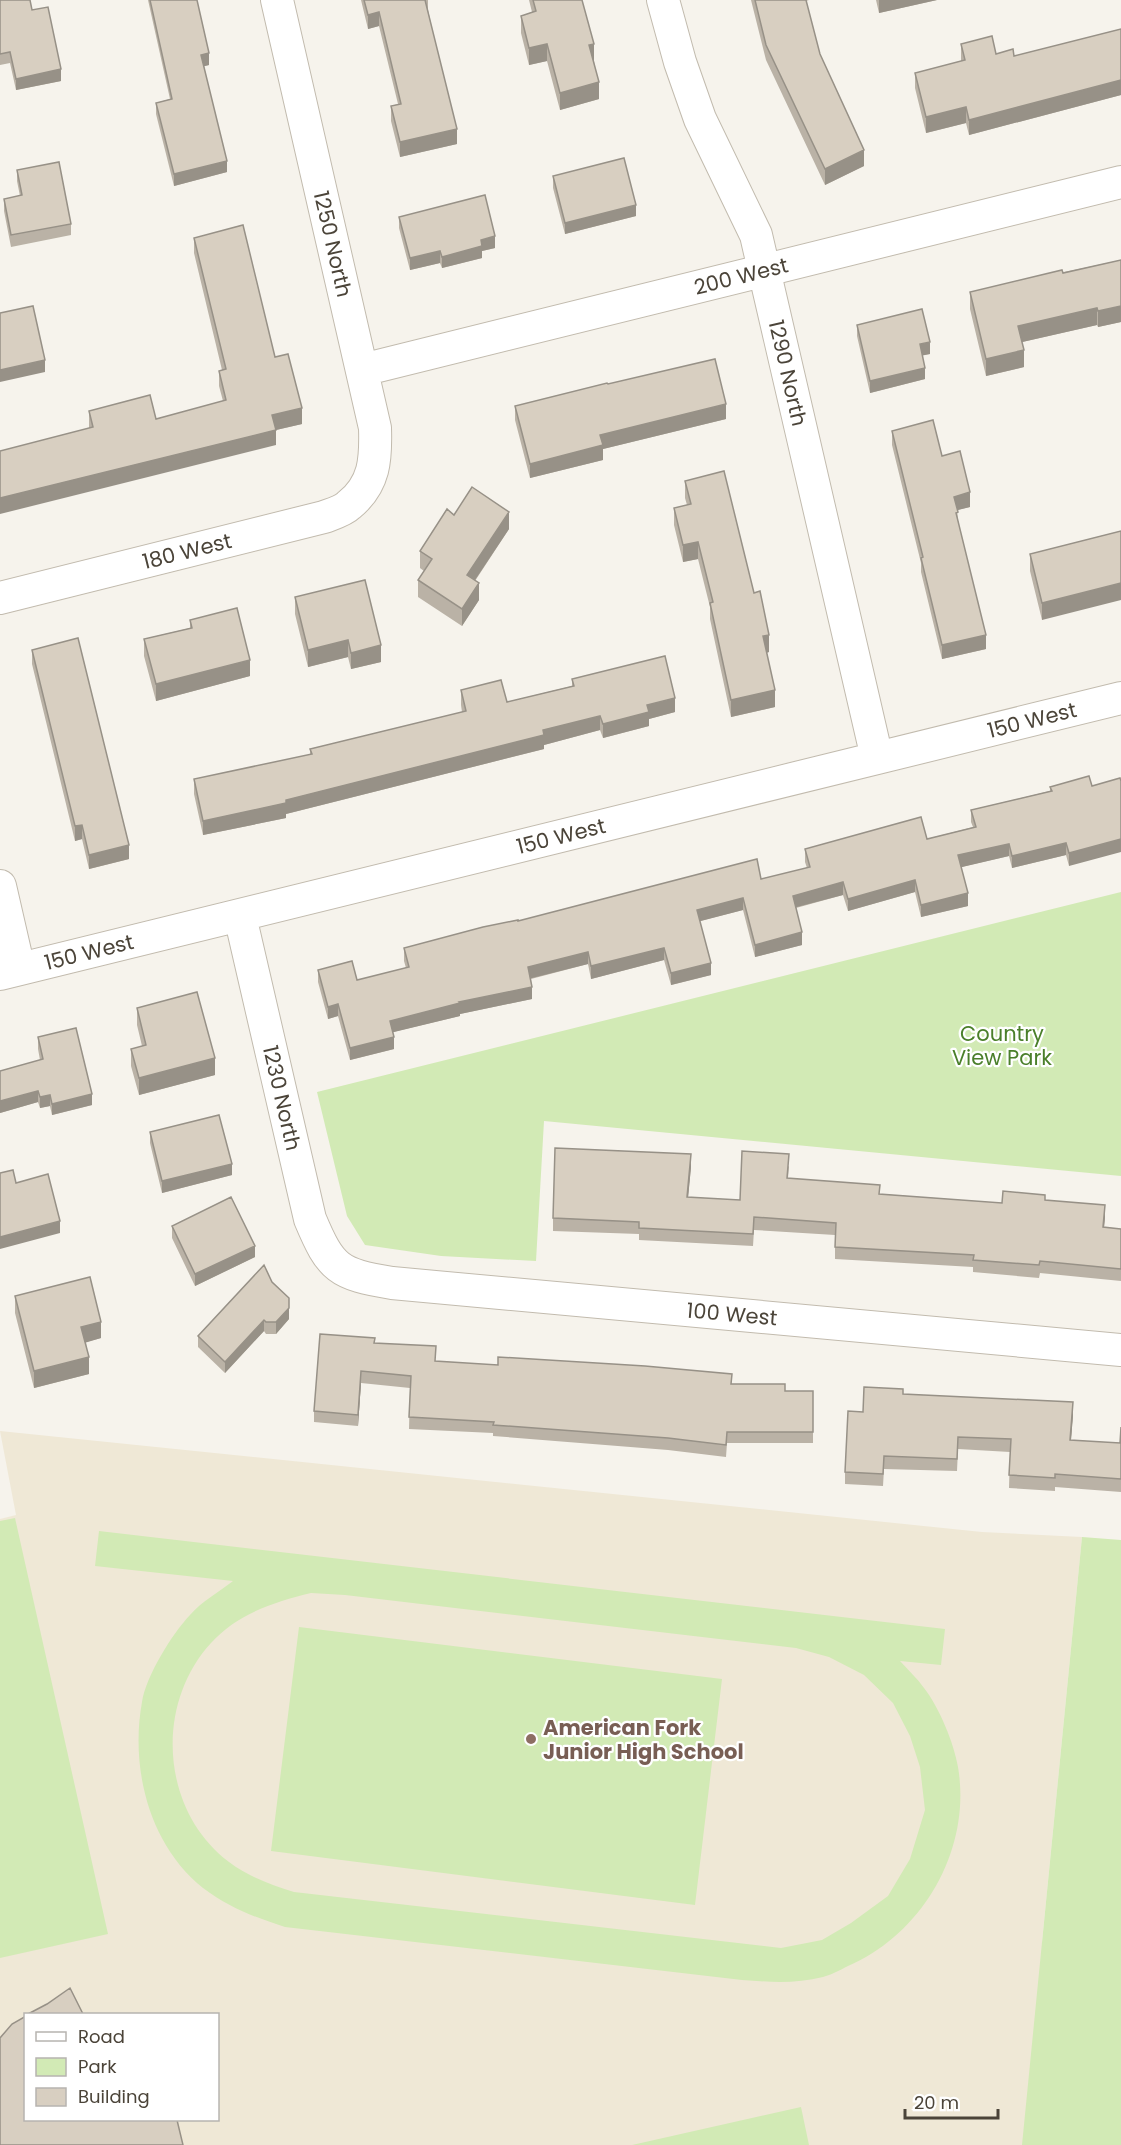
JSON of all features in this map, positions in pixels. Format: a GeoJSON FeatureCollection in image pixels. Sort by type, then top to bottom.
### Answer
{"type":"FeatureCollection","features":[{"type":"Feature","properties":{"kind":"street","name":"1250 North"},"geometry":{"type":"LineString","coordinates":[[277,0],[375,428],[376,460],[366,488]]}},
{"type":"Feature","properties":{"kind":"street","name":"1290 North"},"geometry":{"type":"LineString","coordinates":[[663,0],[680,62],[700,119],[756,235],[877,758]]}},
{"type":"Feature","properties":{"kind":"street","name":"200 West"},"geometry":{"type":"LineString","coordinates":[[362,370],[1121,182]]}},
{"type":"Feature","properties":{"kind":"street","name":"180 West"},"geometry":{"type":"LineString","coordinates":[[0,598],[324,518],[348,507],[366,488]]}},
{"type":"Feature","properties":{"kind":"street","name":"150 West"},"geometry":{"type":"LineString","coordinates":[[10,971],[1121,698]]}},
{"type":"Feature","properties":{"kind":"street"},"geometry":{"type":"LineString","coordinates":[[0,886],[10,971]]}},
{"type":"Feature","properties":{"kind":"street","name":"1230 North"},"geometry":{"type":"LineString","coordinates":[[240,916],[310,1219],[324,1252],[344,1272]]}},
{"type":"Feature","properties":{"kind":"street","name":"100 West"},"geometry":{"type":"LineString","coordinates":[[344,1272],[392,1283],[1121,1350]]}},
{"type":"Feature","properties":{"kind":"shaded area","name":"American Fork Junior High School"},"geometry":{"type":"Polygon","coordinates":[[[0,1431],[982,1532],[1082,1537],[1042,1942],[1121,2145],[0,2145],[0,1519],[16,1515],[0,1431]]]}},
{"type":"Feature","properties":{"kind":"green space","name":"Country View Park"},"geometry":{"type":"Polygon","coordinates":[[[1121,892],[1121,1176],[544,1121],[536,1261],[441,1256],[365,1245],[347,1216],[317,1092],[1121,892]]]}},
{"type":"Feature","properties":{"kind":"green space"},"geometry":{"type":"Polygon","coordinates":[[[15,1518],[108,1934],[0,1958],[0,1521],[15,1518]]]}},
{"type":"Feature","properties":{"kind":"green space"},"geometry":{"type":"Polygon","coordinates":[[[99,1531],[945,1629],[941,1665],[900,1661],[930,1696],[945,1726],[956,1757],[960,1798],[957,1828],[949,1858],[936,1885],[919,1911],[899,1933],[875,1952],[839,1971],[803,1981],[742,1980],[285,1927],[242,1911],[223,1901],[203,1888],[184,1870],[169,1850],[157,1828],[142,1779],[139,1727],[144,1692],[154,1668],[175,1633],[190,1615],[233,1581],[95,1566],[99,1531]],[[311,1593],[257,1610],[232,1624],[211,1643],[193,1668],[180,1696],[174,1726],[173,1757],[178,1787],[189,1815],[206,1840],[229,1862],[252,1876],[294,1892],[781,1948],[822,1940],[851,1923],[888,1896],[910,1859],[925,1810],[920,1767],[910,1736],[893,1703],[864,1675],[829,1657],[796,1648],[345,1595],[311,1593]]]}},
{"type":"Feature","properties":{"kind":"green space"},"geometry":{"type":"Polygon","coordinates":[[[1082,1537],[1121,1540],[1121,2145],[1022,2145],[1082,1537]]]}},
{"type":"Feature","properties":{"kind":"green space"},"geometry":{"type":"Polygon","coordinates":[[[299,1627],[722,1679],[695,1905],[271,1851],[299,1627]]]}},
{"type":"Feature","properties":{"kind":"green space"},"geometry":{"type":"Polygon","coordinates":[[[801,2107],[809,2145],[632,2145],[801,2107]]]}},
{"type":"Feature","properties":{"kind":"building"},"geometry":{"type":"Polygon","coordinates":[[[0,0],[30,0],[32,10],[48,7],[61,69],[16,79],[10,52],[0,54],[0,0]]]}},
{"type":"Feature","properties":{"kind":"building"},"geometry":{"type":"Polygon","coordinates":[[[150,0],[197,0],[209,53],[201,55],[227,161],[174,174],[156,103],[172,99],[150,0]]]}},
{"type":"Feature","properties":{"kind":"building"},"geometry":{"type":"Polygon","coordinates":[[[364,0],[425,0],[457,129],[400,142],[391,106],[401,104],[379,12],[368,15],[364,0]]]}},
{"type":"Feature","properties":{"kind":"building"},"geometry":{"type":"Polygon","coordinates":[[[533,0],[582,0],[594,44],[589,45],[599,82],[560,93],[547,44],[529,48],[521,16],[536,11],[533,0]]]}},
{"type":"Feature","properties":{"kind":"building"},"geometry":{"type":"Polygon","coordinates":[[[755,0],[806,0],[820,54],[864,150],[825,169],[766,45],[755,0]]]}},
{"type":"Feature","properties":{"kind":"building"},"geometry":{"type":"Polygon","coordinates":[[[1121,29],[1121,80],[969,120],[966,107],[926,117],[915,73],[965,60],[961,44],[992,36],[996,54],[1013,49],[1014,56],[1121,29]]]}},
{"type":"Feature","properties":{"kind":"building"},"geometry":{"type":"Polygon","coordinates":[[[624,158],[636,205],[565,223],[553,176],[624,158]]]}},
{"type":"Feature","properties":{"kind":"building"},"geometry":{"type":"Polygon","coordinates":[[[59,162],[71,224],[11,235],[4,199],[22,195],[17,170],[59,162]]]}},
{"type":"Feature","properties":{"kind":"building"},"geometry":{"type":"Polygon","coordinates":[[[485,195],[495,236],[481,240],[482,246],[442,257],[440,251],[410,258],[399,217],[485,195]]]}},
{"type":"Feature","properties":{"kind":"building"},"geometry":{"type":"Polygon","coordinates":[[[243,225],[275,357],[288,354],[302,408],[272,415],[276,430],[0,498],[0,451],[93,427],[89,411],[150,395],[156,419],[226,400],[219,371],[226,369],[194,238],[243,225]]]}},
{"type":"Feature","properties":{"kind":"building"},"geometry":{"type":"Polygon","coordinates":[[[1121,260],[1121,306],[1098,311],[1097,308],[1018,326],[1024,350],[986,359],[970,292],[1062,270],[1063,273],[1121,260]]]}},
{"type":"Feature","properties":{"kind":"building"},"geometry":{"type":"Polygon","coordinates":[[[33,306],[45,360],[0,370],[0,313],[33,306]]]}},
{"type":"Feature","properties":{"kind":"building"},"geometry":{"type":"Polygon","coordinates":[[[922,309],[930,342],[920,344],[925,368],[870,381],[857,325],[922,309]]]}},
{"type":"Feature","properties":{"kind":"building"},"geometry":{"type":"Polygon","coordinates":[[[715,359],[726,404],[600,435],[603,445],[530,464],[515,406],[715,359]]]}},
{"type":"Feature","properties":{"kind":"building"},"geometry":{"type":"Polygon","coordinates":[[[933,420],[942,456],[960,451],[970,492],[954,497],[958,512],[956,513],[986,635],[942,645],[892,431],[933,420]]]}},
{"type":"Feature","properties":{"kind":"building"},"geometry":{"type":"Polygon","coordinates":[[[724,471],[754,593],[760,591],[769,635],[763,636],[775,690],[731,700],[710,603],[713,602],[698,542],[683,545],[674,508],[691,504],[685,481],[724,471]]]}},
{"type":"Feature","properties":{"kind":"building"},"geometry":{"type":"Polygon","coordinates":[[[472,487],[509,512],[467,575],[479,583],[462,609],[418,580],[432,559],[420,551],[447,509],[454,515],[472,487]]]}},
{"type":"Feature","properties":{"kind":"building"},"geometry":{"type":"Polygon","coordinates":[[[1121,531],[1121,583],[1042,603],[1030,554],[1121,531]]]}},
{"type":"Feature","properties":{"kind":"building"},"geometry":{"type":"Polygon","coordinates":[[[365,580],[381,645],[351,653],[348,640],[308,650],[295,597],[365,580]]]}},
{"type":"Feature","properties":{"kind":"building"},"geometry":{"type":"Polygon","coordinates":[[[237,608],[250,660],[156,684],[144,639],[192,628],[190,620],[237,608]]]}},
{"type":"Feature","properties":{"kind":"building"},"geometry":{"type":"Polygon","coordinates":[[[78,638],[129,845],[89,855],[82,825],[75,826],[32,650],[78,638]]]}},
{"type":"Feature","properties":{"kind":"building"},"geometry":{"type":"Polygon","coordinates":[[[665,656],[675,698],[647,705],[649,712],[603,724],[600,716],[543,730],[544,735],[286,800],[286,803],[203,821],[194,779],[312,754],[310,749],[466,711],[461,690],[501,680],[507,702],[574,686],[572,679],[665,656]]]}},
{"type":"Feature","properties":{"kind":"building"},"geometry":{"type":"Polygon","coordinates":[[[1089,776],[1092,786],[1120,778],[1121,839],[1069,853],[1066,843],[1012,856],[1009,844],[958,855],[968,893],[921,905],[915,880],[848,899],[843,882],[793,896],[802,932],[755,945],[743,898],[697,910],[711,963],[671,973],[664,948],[591,966],[588,952],[528,967],[532,987],[459,1002],[390,1021],[394,1037],[350,1048],[338,1004],[328,1007],[318,970],[352,961],[357,980],[409,967],[404,948],[757,859],[761,879],[810,867],[805,849],[921,817],[927,839],[976,827],[971,810],[1052,791],[1050,787],[1089,776]]]}},
{"type":"Feature","properties":{"kind":"building"},"geometry":{"type":"Polygon","coordinates":[[[197,992],[215,1058],[139,1078],[131,1049],[146,1045],[137,1008],[197,992]]]}},
{"type":"Feature","properties":{"kind":"building"},"geometry":{"type":"Polygon","coordinates":[[[76,1028],[92,1094],[52,1104],[50,1095],[40,1097],[38,1091],[0,1101],[0,1071],[43,1059],[38,1037],[76,1028]]]}},
{"type":"Feature","properties":{"kind":"building"},"geometry":{"type":"Polygon","coordinates":[[[219,1115],[232,1164],[162,1181],[150,1132],[219,1115]]]}},
{"type":"Feature","properties":{"kind":"building"},"geometry":{"type":"Polygon","coordinates":[[[555,1148],[691,1154],[687,1197],[740,1200],[742,1151],[789,1154],[787,1178],[880,1185],[879,1194],[1002,1203],[1003,1191],[1045,1195],[1045,1200],[1105,1205],[1103,1227],[1121,1229],[1121,1269],[1040,1261],[1039,1265],[973,1260],[974,1255],[835,1247],[836,1223],[754,1217],[753,1234],[639,1228],[639,1222],[553,1218],[555,1148]]]}},
{"type":"Feature","properties":{"kind":"building"},"geometry":{"type":"Polygon","coordinates":[[[13,1170],[16,1183],[48,1174],[60,1221],[0,1237],[0,1173],[13,1170]]]}},
{"type":"Feature","properties":{"kind":"building"},"geometry":{"type":"Polygon","coordinates":[[[231,1197],[255,1246],[195,1274],[172,1226],[231,1197]]]}},
{"type":"Feature","properties":{"kind":"building"},"geometry":{"type":"Polygon","coordinates":[[[264,1265],[272,1282],[289,1298],[289,1308],[276,1322],[264,1320],[225,1362],[198,1336],[264,1265]]]}},
{"type":"Feature","properties":{"kind":"building"},"geometry":{"type":"Polygon","coordinates":[[[90,1277],[101,1322],[81,1327],[89,1357],[34,1371],[15,1296],[90,1277]]]}},
{"type":"Feature","properties":{"kind":"building"},"geometry":{"type":"Polygon","coordinates":[[[320,1334],[375,1338],[374,1343],[436,1346],[435,1361],[498,1365],[498,1357],[645,1366],[732,1374],[731,1384],[785,1384],[785,1391],[813,1391],[813,1432],[727,1432],[726,1445],[668,1438],[493,1425],[494,1422],[409,1417],[411,1376],[361,1371],[358,1415],[314,1411],[320,1334]]]}},
{"type":"Feature","properties":{"kind":"building"},"geometry":{"type":"Polygon","coordinates":[[[864,1387],[903,1389],[903,1394],[1073,1402],[1070,1440],[1120,1443],[1121,1427],[1121,1479],[1055,1474],[1055,1478],[1009,1475],[1011,1439],[958,1437],[957,1459],[884,1456],[883,1474],[845,1472],[848,1411],[863,1412],[864,1387]]]}},
{"type":"Feature","properties":{"kind":"building"},"geometry":{"type":"Polygon","coordinates":[[[70,1988],[82,2013],[30,2013],[70,1988]]]}},
{"type":"Feature","properties":{"kind":"building"},"geometry":{"type":"Polygon","coordinates":[[[24,2017],[24,2121],[177,2121],[183,2145],[0,2145],[0,2038],[12,2024],[24,2017]]]}},
{"type":"Feature","properties":{"kind":"place","name":"American Fork Junior High School"},"geometry":{"type":"Point","coordinates":[531,1739]}}]}
